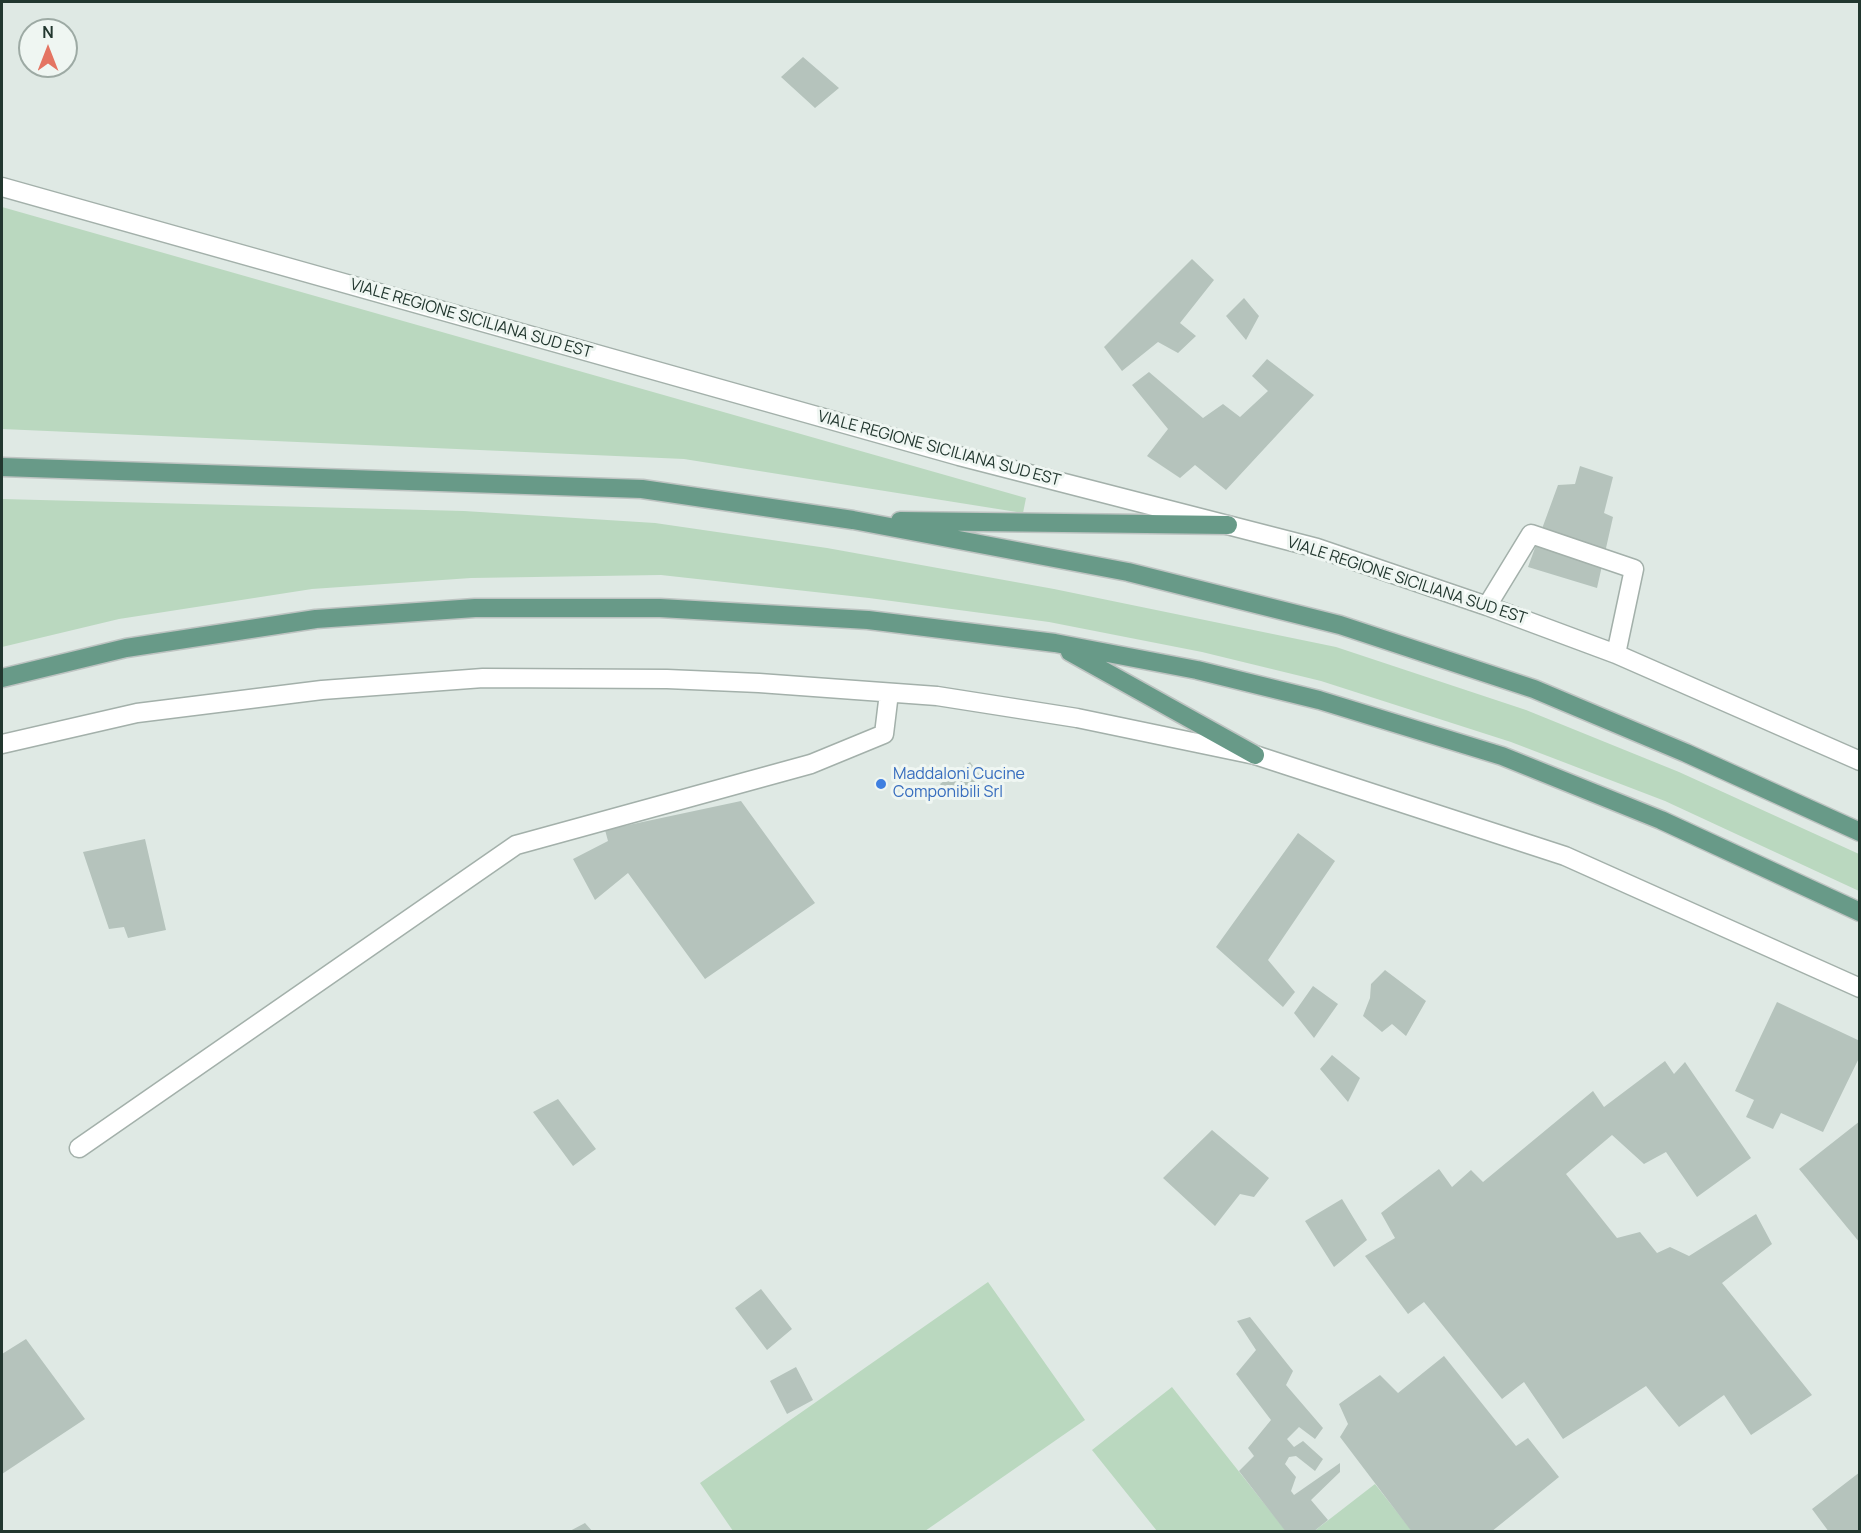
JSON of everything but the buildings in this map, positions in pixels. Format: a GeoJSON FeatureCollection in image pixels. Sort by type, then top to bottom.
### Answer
{"type":"FeatureCollection","features":[{"type":"Feature","properties":{"kind":"main road"},"geometry":{"type":"LineString","coordinates":[[2,467],[642,489],[853,520],[1128,572],[1340,625],[1534,689],[1686,753],[1860,832]]}},
{"type":"Feature","properties":{"kind":"main road"},"geometry":{"type":"LineString","coordinates":[[853,520],[1228,525]]}},
{"type":"Feature","properties":{"kind":"main road"},"geometry":{"type":"LineString","coordinates":[[2,678],[126,648],[316,619],[475,608],[660,608],[856,619],[1055,643],[1197,670],[1320,700],[1502,756],[1661,820],[1860,912]]}},
{"type":"Feature","properties":{"kind":"main road"},"geometry":{"type":"LineString","coordinates":[[1055,643],[1255,755]]}},
{"type":"Feature","properties":{"kind":"street","name":"VIALE REGIONE SICILIANA SUD EST"},"geometry":{"type":"LineString","coordinates":[[2,187],[959,456],[1317,548],[1487,606],[1616,654],[1860,761]]}},
{"type":"Feature","properties":{"kind":"street"},"geometry":{"type":"LineString","coordinates":[[1487,606],[1531,534],[1634,568],[1616,654]]}},
{"type":"Feature","properties":{"kind":"street"},"geometry":{"type":"LineString","coordinates":[[2,744],[137,713],[322,690],[483,678],[667,679],[938,696],[1077,718],[1255,755],[1565,856],[1860,988]]}},
{"type":"Feature","properties":{"kind":"street"},"geometry":{"type":"LineString","coordinates":[[79,1148],[516,846],[811,764],[884,734],[889,693]]}},
{"type":"Feature","properties":{"kind":"green space"},"geometry":{"type":"Polygon","coordinates":[[[2,207],[1026,498],[1023,513],[684,459],[2,429],[2,207]]]}},
{"type":"Feature","properties":{"kind":"green space"},"geometry":{"type":"Polygon","coordinates":[[[2,499],[464,511],[655,523],[827,548],[1054,589],[1336,647],[1526,710],[1679,772],[1859,854],[1859,891],[1665,801],[1511,742],[1321,681],[1202,652],[1049,622],[869,598],[661,575],[471,578],[312,589],[119,619],[2,647],[2,499]]]}},
{"type":"Feature","properties":{"kind":"green space"},"geometry":{"type":"Polygon","coordinates":[[[988,1282],[1085,1420],[925,1531],[733,1531],[700,1483],[988,1282]]]}},
{"type":"Feature","properties":{"kind":"green space"},"geometry":{"type":"Polygon","coordinates":[[[1172,1387],[1286,1531],[1157,1531],[1092,1450],[1172,1387]]]}},
{"type":"Feature","properties":{"kind":"green space"},"geometry":{"type":"Polygon","coordinates":[[[1375,1484],[1412,1531],[1313,1532],[1375,1484]]]}},
{"type":"Feature","properties":{"kind":"place","name":"Maddaloni Cucine Componibili Srl"},"geometry":{"type":"Point","coordinates":[881,784]}}]}
